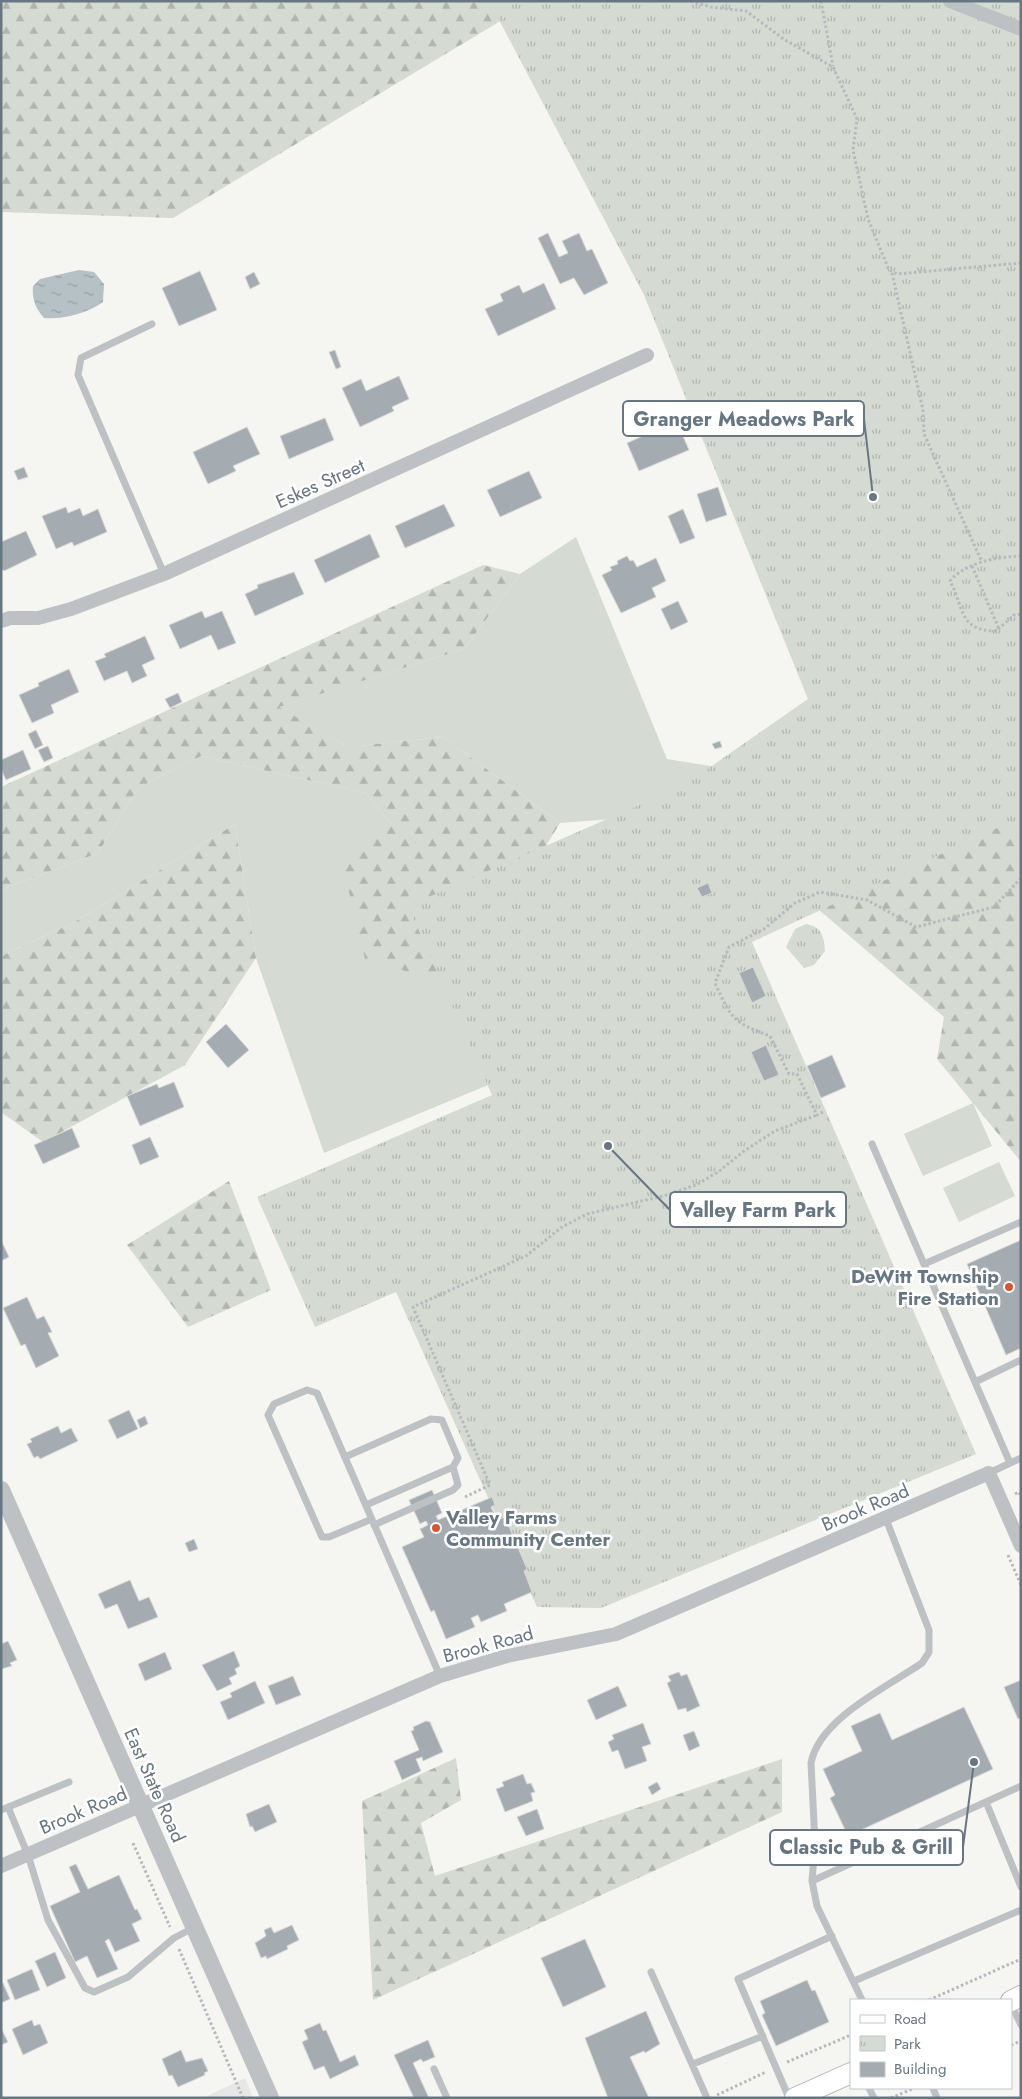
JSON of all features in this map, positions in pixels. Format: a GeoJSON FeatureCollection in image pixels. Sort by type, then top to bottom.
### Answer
{"type":"FeatureCollection","features":[{"type":"Feature","properties":{"kind":"main road"},"geometry":{"type":"LineString","coordinates":[[799,2097],[850,2073]]}},
{"type":"Feature","properties":{"kind":"street"},"geometry":{"type":"LineString","coordinates":[[950,1],[1021,29]]}},
{"type":"Feature","properties":{"kind":"street","name":"Eskes Street"},"geometry":{"type":"LineString","coordinates":[[1,621],[10,618],[38,618],[71,609],[164,574],[647,356]]}},
{"type":"Feature","properties":{"kind":"street"},"geometry":{"type":"LineString","coordinates":[[989,1473],[1017,1529],[1021,1546]]}},
{"type":"Feature","properties":{"kind":"street","name":"Brook Road"},"geometry":{"type":"LineString","coordinates":[[1,1866],[440,1676],[507,1656],[616,1634],[989,1473]]}},
{"type":"Feature","properties":{"kind":"street","name":"East State Road"},"geometry":{"type":"LineString","coordinates":[[1,1490],[196,1927],[270,2098]]}},
{"type":"Feature","properties":{"kind":"lane"},"geometry":{"type":"LineString","coordinates":[[152,324],[81,358],[78,375],[164,574]]}},
{"type":"Feature","properties":{"kind":"lane"},"geometry":{"type":"LineString","coordinates":[[872,1144],[1010,1463]]}},
{"type":"Feature","properties":{"kind":"lane"},"geometry":{"type":"LineString","coordinates":[[924,1264],[1021,1222]]}},
{"type":"Feature","properties":{"kind":"lane"},"geometry":{"type":"LineString","coordinates":[[975,1382],[1021,1360]]}},
{"type":"Feature","properties":{"kind":"lane"},"geometry":{"type":"LineString","coordinates":[[440,1676],[373,1522],[366,1505],[317,1393],[307,1390],[274,1404],[268,1415],[322,1537],[329,1537],[373,1522],[453,1490],[458,1484],[453,1467]]}},
{"type":"Feature","properties":{"kind":"lane"},"geometry":{"type":"LineString","coordinates":[[345,1457],[430,1419],[442,1420],[458,1458],[453,1467],[366,1505]]}},
{"type":"Feature","properties":{"kind":"lane"},"geometry":{"type":"LineString","coordinates":[[989,1473],[1021,1458]]}},
{"type":"Feature","properties":{"kind":"lane"},"geometry":{"type":"LineString","coordinates":[[862,1999],[817,1906],[812,1881],[815,1843],[812,1763],[814,1751],[820,1740],[835,1722],[922,1663],[929,1652],[929,1630],[886,1519]]}},
{"type":"Feature","properties":{"kind":"lane"},"geometry":{"type":"LineString","coordinates":[[69,1782],[4,1808],[28,1855],[48,1920],[85,1988],[94,1992],[128,1977],[174,1938],[196,1927]]}},
{"type":"Feature","properties":{"kind":"lane"},"geometry":{"type":"LineString","coordinates":[[812,1881],[1021,1786]]}},
{"type":"Feature","properties":{"kind":"lane"},"geometry":{"type":"LineString","coordinates":[[986,1802],[1021,1887]]}},
{"type":"Feature","properties":{"kind":"lane"},"geometry":{"type":"LineString","coordinates":[[854,1981],[1021,1910]]}},
{"type":"Feature","properties":{"kind":"lane"},"geometry":{"type":"LineString","coordinates":[[799,2097],[763,2036],[738,1979],[832,1936]]}},
{"type":"Feature","properties":{"kind":"lane"},"geometry":{"type":"LineString","coordinates":[[651,1972],[707,2098]]}},
{"type":"Feature","properties":{"kind":"lane"},"geometry":{"type":"LineString","coordinates":[[1012,2004],[1021,2025]]}},
{"type":"Feature","properties":{"kind":"lane"},"geometry":{"type":"LineString","coordinates":[[693,2064],[763,2036]]}},
{"type":"Feature","properties":{"kind":"lane"},"geometry":{"type":"LineString","coordinates":[[434,2069],[447,2098]]}},
{"type":"Feature","properties":{"kind":"path"},"geometry":{"type":"LineString","coordinates":[[691,1],[711,7],[746,12],[784,40],[833,67]]}},
{"type":"Feature","properties":{"kind":"path"},"geometry":{"type":"LineString","coordinates":[[822,1],[833,67],[857,119],[853,150],[868,219],[889,270],[897,274],[911,274],[1021,263]]}},
{"type":"Feature","properties":{"kind":"path"},"geometry":{"type":"LineString","coordinates":[[892,272],[923,410],[924,434],[982,562]]}},
{"type":"Feature","properties":{"kind":"path"},"geometry":{"type":"LineString","coordinates":[[1021,556],[999,557],[982,562],[956,573],[950,581],[957,594],[959,609],[969,623],[984,631],[999,629],[1014,615],[1021,614]]}},
{"type":"Feature","properties":{"kind":"path"},"geometry":{"type":"LineString","coordinates":[[972,566],[999,629]]}},
{"type":"Feature","properties":{"kind":"path"},"geometry":{"type":"LineString","coordinates":[[817,1115],[797,1074],[789,1074],[770,1036],[742,1025],[730,1015],[716,983],[729,947],[764,929],[795,903],[820,892],[867,900],[916,927],[994,907],[1021,878]]}},
{"type":"Feature","properties":{"kind":"path"},"geometry":{"type":"LineString","coordinates":[[413,1307],[526,1256],[562,1227],[587,1214],[663,1196],[696,1185],[718,1172],[744,1151],[775,1131],[823,1112]]}},
{"type":"Feature","properties":{"kind":"path"},"geometry":{"type":"LineString","coordinates":[[133,1843],[242,2098]]}},
{"type":"Feature","properties":{"kind":"path"},"geometry":{"type":"LineString","coordinates":[[931,1999],[1021,1959]]}},
{"type":"Feature","properties":{"kind":"path"},"geometry":{"type":"LineString","coordinates":[[891,2098],[912,2089]]}},
{"type":"Feature","properties":{"kind":"shaded area"},"geometry":{"type":"Polygon","coordinates":[[[245,2078],[253,2098],[203,2098],[245,2078]]]}},
{"type":"Feature","properties":{"kind":"green space"},"geometry":{"type":"Polygon","coordinates":[[[1,1],[755,1],[527,5],[173,218],[1,212],[1,1]]]}},
{"type":"Feature","properties":{"kind":"green space"},"geometry":{"type":"Polygon","coordinates":[[[489,1],[1021,1],[1021,817],[752,942],[976,1454],[601,1608],[537,1607],[396,1292],[315,1327],[257,1197],[492,1095],[408,906],[683,786],[808,699],[644,295],[489,1]]]}},
{"type":"Feature","properties":{"kind":"green space"},"geometry":{"type":"Polygon","coordinates":[[[576,537],[667,759],[729,769],[705,812],[560,823],[443,737],[348,747],[278,707],[464,649],[520,574],[576,537]]]}},
{"type":"Feature","properties":{"kind":"green space"},"geometry":{"type":"Polygon","coordinates":[[[483,565],[520,574],[464,649],[279,707],[348,747],[443,737],[560,823],[459,987],[365,959],[343,867],[390,823],[366,793],[201,756],[138,788],[98,853],[1,890],[1,787],[483,565]]]}},
{"type":"Feature","properties":{"kind":"green space"},"geometry":{"type":"Polygon","coordinates":[[[201,756],[366,793],[390,823],[459,987],[505,1078],[324,1153],[256,958],[235,824],[73,923],[1,956],[1,890],[98,853],[138,788],[201,756]]]}},
{"type":"Feature","properties":{"kind":"green space"},"geometry":{"type":"Polygon","coordinates":[[[1021,787],[1021,1162],[937,1059],[944,1017],[705,812],[1021,787]]]}},
{"type":"Feature","properties":{"kind":"green space"},"geometry":{"type":"Polygon","coordinates":[[[235,824],[256,958],[185,1065],[43,1142],[1,1112],[1,956],[73,923],[235,824]]]}},
{"type":"Feature","properties":{"kind":"green space"},"geometry":{"type":"Polygon","coordinates":[[[806,924],[819,930],[824,941],[825,951],[814,965],[804,968],[786,947],[795,929],[806,924]]]}},
{"type":"Feature","properties":{"kind":"green space"},"geometry":{"type":"Polygon","coordinates":[[[973,1103],[992,1146],[923,1176],[904,1134],[973,1103]]]}},
{"type":"Feature","properties":{"kind":"green space"},"geometry":{"type":"Polygon","coordinates":[[[999,1162],[1015,1196],[959,1222],[943,1188],[999,1162]]]}},
{"type":"Feature","properties":{"kind":"green space"},"geometry":{"type":"Polygon","coordinates":[[[229,1181],[271,1290],[188,1327],[127,1245],[229,1181]]]}},
{"type":"Feature","properties":{"kind":"green space"},"geometry":{"type":"Polygon","coordinates":[[[456,1758],[461,1800],[421,1823],[435,1876],[782,1759],[782,1812],[373,2000],[362,1801],[456,1758]]]}},
{"type":"Feature","properties":{"kind":"water"},"geometry":{"type":"Polygon","coordinates":[[[79,270],[94,272],[104,284],[103,302],[75,315],[44,318],[38,311],[35,303],[33,286],[40,279],[79,270]]]}},
{"type":"Feature","properties":{"kind":"building"},"geometry":{"type":"Polygon","coordinates":[[[548,233],[559,257],[568,253],[562,241],[579,233],[587,251],[592,249],[608,283],[584,295],[574,278],[560,284],[538,238],[548,233]]]}},
{"type":"Feature","properties":{"kind":"building"},"geometry":{"type":"Polygon","coordinates":[[[200,271],[217,310],[179,326],[162,288],[200,271]]]}},
{"type":"Feature","properties":{"kind":"building"},"geometry":{"type":"Polygon","coordinates":[[[254,272],[260,284],[250,289],[245,277],[254,272]]]}},
{"type":"Feature","properties":{"kind":"building"},"geometry":{"type":"Polygon","coordinates":[[[544,283],[556,309],[498,336],[485,309],[503,301],[500,294],[519,285],[523,293],[544,283]]]}},
{"type":"Feature","properties":{"kind":"building"},"geometry":{"type":"Polygon","coordinates":[[[335,350],[341,367],[336,369],[329,352],[335,350]]]}},
{"type":"Feature","properties":{"kind":"building"},"geometry":{"type":"Polygon","coordinates":[[[399,376],[409,399],[392,407],[394,411],[360,427],[342,388],[361,379],[366,391],[399,376]]]}},
{"type":"Feature","properties":{"kind":"building"},"geometry":{"type":"Polygon","coordinates":[[[325,418],[334,440],[289,459],[280,436],[325,418]]]}},
{"type":"Feature","properties":{"kind":"building"},"geometry":{"type":"Polygon","coordinates":[[[247,427],[260,454],[233,466],[236,471],[208,484],[193,452],[247,427]]]}},
{"type":"Feature","properties":{"kind":"building"},"geometry":{"type":"Polygon","coordinates":[[[679,427],[689,450],[639,471],[627,443],[659,429],[661,435],[679,427]]]}},
{"type":"Feature","properties":{"kind":"building"},"geometry":{"type":"Polygon","coordinates":[[[24,467],[28,477],[18,480],[14,471],[24,467]]]}},
{"type":"Feature","properties":{"kind":"building"},"geometry":{"type":"Polygon","coordinates":[[[529,471],[542,498],[500,517],[487,490],[529,471]]]}},
{"type":"Feature","properties":{"kind":"building"},"geometry":{"type":"Polygon","coordinates":[[[718,487],[727,515],[706,522],[697,494],[718,487]]]}},
{"type":"Feature","properties":{"kind":"building"},"geometry":{"type":"Polygon","coordinates":[[[444,504],[455,526],[405,548],[395,526],[444,504]]]}},
{"type":"Feature","properties":{"kind":"building"},"geometry":{"type":"Polygon","coordinates":[[[66,507],[68,513],[80,508],[83,516],[98,509],[107,532],[74,546],[72,542],[56,549],[42,516],[66,507]]]}},
{"type":"Feature","properties":{"kind":"building"},"geometry":{"type":"Polygon","coordinates":[[[683,509],[695,538],[680,544],[668,516],[683,509]]]}},
{"type":"Feature","properties":{"kind":"building"},"geometry":{"type":"Polygon","coordinates":[[[26,531],[37,555],[4,571],[1,568],[1,542],[26,531]]]}},
{"type":"Feature","properties":{"kind":"building"},"geometry":{"type":"Polygon","coordinates":[[[370,534],[380,557],[325,583],[314,560],[370,534]]]}},
{"type":"Feature","properties":{"kind":"building"},"geometry":{"type":"Polygon","coordinates":[[[627,556],[630,561],[633,560],[637,567],[656,558],[666,581],[652,588],[656,597],[621,613],[602,575],[612,570],[610,567],[618,564],[617,561],[627,556]]]}},
{"type":"Feature","properties":{"kind":"building"},"geometry":{"type":"Polygon","coordinates":[[[294,572],[304,594],[255,616],[245,594],[258,588],[257,585],[294,572]]]}},
{"type":"Feature","properties":{"kind":"building"},"geometry":{"type":"Polygon","coordinates":[[[678,601],[688,622],[671,630],[661,609],[678,601]]]}},
{"type":"Feature","properties":{"kind":"building"},"geometry":{"type":"Polygon","coordinates":[[[202,611],[205,618],[222,611],[236,643],[218,650],[211,635],[180,649],[169,625],[202,611]]]}},
{"type":"Feature","properties":{"kind":"building"},"geometry":{"type":"Polygon","coordinates":[[[145,636],[155,659],[142,665],[147,676],[132,683],[127,671],[104,681],[95,661],[106,657],[104,654],[145,636]]]}},
{"type":"Feature","properties":{"kind":"building"},"geometry":{"type":"Polygon","coordinates":[[[69,669],[79,692],[51,705],[54,713],[32,723],[19,695],[39,686],[38,683],[69,669]]]}},
{"type":"Feature","properties":{"kind":"building"},"geometry":{"type":"Polygon","coordinates":[[[178,693],[182,702],[170,708],[165,699],[178,693]]]}},
{"type":"Feature","properties":{"kind":"building"},"geometry":{"type":"Polygon","coordinates":[[[36,730],[43,745],[35,749],[28,734],[36,730]]]}},
{"type":"Feature","properties":{"kind":"building"},"geometry":{"type":"Polygon","coordinates":[[[720,741],[722,747],[715,749],[712,744],[720,741]]]}},
{"type":"Feature","properties":{"kind":"building"},"geometry":{"type":"Polygon","coordinates":[[[48,746],[53,758],[44,762],[38,750],[48,746]]]}},
{"type":"Feature","properties":{"kind":"building"},"geometry":{"type":"Polygon","coordinates":[[[23,750],[31,769],[6,780],[1,769],[1,760],[23,750]]]}},
{"type":"Feature","properties":{"kind":"building"},"geometry":{"type":"Polygon","coordinates":[[[708,883],[712,893],[702,897],[697,888],[708,883]]]}},
{"type":"Feature","properties":{"kind":"building"},"geometry":{"type":"Polygon","coordinates":[[[753,967],[766,996],[752,1003],[739,973],[753,967]]]}},
{"type":"Feature","properties":{"kind":"building"},"geometry":{"type":"Polygon","coordinates":[[[226,1024],[249,1050],[228,1068],[206,1042],[226,1024]]]}},
{"type":"Feature","properties":{"kind":"building"},"geometry":{"type":"Polygon","coordinates":[[[766,1045],[779,1075],[764,1081],[751,1052],[766,1045]]]}},
{"type":"Feature","properties":{"kind":"building"},"geometry":{"type":"Polygon","coordinates":[[[832,1055],[846,1087],[821,1098],[807,1066],[832,1055]]]}},
{"type":"Feature","properties":{"kind":"building"},"geometry":{"type":"Polygon","coordinates":[[[174,1082],[184,1107],[140,1126],[127,1096],[157,1084],[159,1088],[174,1082]]]}},
{"type":"Feature","properties":{"kind":"building"},"geometry":{"type":"Polygon","coordinates":[[[72,1128],[80,1147],[43,1164],[34,1145],[72,1128]]]}},
{"type":"Feature","properties":{"kind":"building"},"geometry":{"type":"Polygon","coordinates":[[[150,1137],[159,1157],[140,1165],[132,1145],[150,1137]]]}},
{"type":"Feature","properties":{"kind":"building"},"geometry":{"type":"Polygon","coordinates":[[[1,1240],[9,1257],[1,1261],[1,1240]]]}},
{"type":"Feature","properties":{"kind":"building"},"geometry":{"type":"Polygon","coordinates":[[[1021,1240],[1021,1348],[1006,1355],[967,1264],[1021,1240]]]}},
{"type":"Feature","properties":{"kind":"building"},"geometry":{"type":"Polygon","coordinates":[[[27,1297],[37,1319],[44,1316],[52,1332],[48,1333],[59,1356],[36,1368],[25,1344],[21,1346],[3,1308],[27,1297]]]}},
{"type":"Feature","properties":{"kind":"building"},"geometry":{"type":"Polygon","coordinates":[[[129,1410],[138,1429],[117,1439],[108,1420],[129,1410]]]}},
{"type":"Feature","properties":{"kind":"building"},"geometry":{"type":"Polygon","coordinates":[[[145,1416],[148,1424],[140,1428],[137,1420],[145,1416]]]}},
{"type":"Feature","properties":{"kind":"building"},"geometry":{"type":"Polygon","coordinates":[[[58,1426],[61,1433],[71,1428],[78,1441],[40,1459],[38,1456],[34,1458],[27,1444],[32,1442],[30,1439],[58,1426]]]}},
{"type":"Feature","properties":{"kind":"building"},"geometry":{"type":"Polygon","coordinates":[[[432,1490],[442,1513],[436,1516],[438,1520],[492,1497],[495,1505],[491,1507],[497,1520],[505,1517],[527,1569],[524,1571],[532,1592],[504,1604],[507,1611],[481,1622],[478,1615],[471,1618],[475,1627],[446,1639],[434,1610],[431,1612],[402,1547],[424,1537],[420,1529],[428,1525],[426,1521],[420,1524],[409,1500],[432,1490]]]}},
{"type":"Feature","properties":{"kind":"building"},"geometry":{"type":"Polygon","coordinates":[[[194,1539],[198,1549],[189,1552],[185,1543],[194,1539]]]}},
{"type":"Feature","properties":{"kind":"building"},"geometry":{"type":"Polygon","coordinates":[[[130,1580],[139,1601],[149,1597],[158,1617],[128,1629],[117,1604],[105,1609],[98,1594],[130,1580]]]}},
{"type":"Feature","properties":{"kind":"building"},"geometry":{"type":"Polygon","coordinates":[[[8,1641],[17,1660],[10,1663],[12,1666],[1,1669],[1,1644],[8,1641]]]}},
{"type":"Feature","properties":{"kind":"building"},"geometry":{"type":"Polygon","coordinates":[[[234,1651],[240,1666],[235,1669],[237,1674],[229,1678],[232,1684],[217,1691],[202,1665],[234,1651]]]}},
{"type":"Feature","properties":{"kind":"building"},"geometry":{"type":"Polygon","coordinates":[[[165,1652],[172,1669],[145,1681],[138,1664],[165,1652]]]}},
{"type":"Feature","properties":{"kind":"building"},"geometry":{"type":"Polygon","coordinates":[[[679,1672],[681,1676],[687,1674],[700,1706],[687,1712],[686,1708],[678,1710],[667,1683],[671,1681],[668,1676],[679,1672]]]}},
{"type":"Feature","properties":{"kind":"building"},"geometry":{"type":"Polygon","coordinates":[[[293,1676],[301,1695],[276,1705],[268,1686],[293,1676]]]}},
{"type":"Feature","properties":{"kind":"building"},"geometry":{"type":"Polygon","coordinates":[[[1021,1680],[1021,1718],[1018,1719],[1004,1687],[1021,1680]]]}},
{"type":"Feature","properties":{"kind":"building"},"geometry":{"type":"Polygon","coordinates":[[[255,1681],[265,1703],[228,1720],[220,1702],[232,1697],[230,1693],[255,1681]]]}},
{"type":"Feature","properties":{"kind":"building"},"geometry":{"type":"Polygon","coordinates":[[[618,1686],[627,1706],[596,1720],[587,1700],[618,1686]]]}},
{"type":"Feature","properties":{"kind":"building"},"geometry":{"type":"Polygon","coordinates":[[[964,1707],[993,1769],[848,1836],[830,1798],[835,1795],[823,1769],[862,1751],[851,1726],[880,1713],[892,1740],[964,1707]]]}},
{"type":"Feature","properties":{"kind":"building"},"geometry":{"type":"Polygon","coordinates":[[[426,1721],[430,1722],[443,1752],[423,1761],[422,1757],[416,1759],[421,1771],[402,1780],[394,1761],[419,1750],[411,1731],[414,1730],[413,1727],[426,1721]]]}},
{"type":"Feature","properties":{"kind":"building"},"geometry":{"type":"Polygon","coordinates":[[[643,1723],[651,1744],[642,1747],[647,1761],[625,1769],[618,1750],[612,1752],[608,1742],[614,1739],[612,1735],[643,1723]]]}},
{"type":"Feature","properties":{"kind":"building"},"geometry":{"type":"Polygon","coordinates":[[[694,1731],[700,1746],[689,1751],[683,1735],[694,1731]]]}},
{"type":"Feature","properties":{"kind":"building"},"geometry":{"type":"Polygon","coordinates":[[[523,1774],[527,1784],[531,1783],[535,1792],[531,1793],[533,1801],[505,1812],[496,1789],[504,1786],[502,1782],[523,1774]]]}},
{"type":"Feature","properties":{"kind":"building"},"geometry":{"type":"Polygon","coordinates":[[[657,1782],[661,1789],[652,1795],[648,1787],[657,1782]]]}},
{"type":"Feature","properties":{"kind":"building"},"geometry":{"type":"Polygon","coordinates":[[[269,1804],[277,1822],[255,1832],[252,1826],[250,1827],[246,1814],[269,1804]]]}},
{"type":"Feature","properties":{"kind":"building"},"geometry":{"type":"Polygon","coordinates":[[[537,1809],[544,1829],[526,1836],[517,1817],[537,1809]]]}},
{"type":"Feature","properties":{"kind":"building"},"geometry":{"type":"Polygon","coordinates":[[[76,1864],[88,1889],[119,1875],[135,1910],[137,1909],[142,1919],[132,1924],[140,1941],[115,1952],[109,1939],[105,1941],[118,1969],[97,1978],[87,1956],[75,1962],[50,1906],[80,1892],[69,1867],[76,1864]]]}},
{"type":"Feature","properties":{"kind":"building"},"geometry":{"type":"Polygon","coordinates":[[[292,1925],[299,1940],[287,1946],[288,1949],[267,1959],[266,1956],[261,1958],[255,1943],[266,1936],[264,1930],[271,1927],[274,1933],[292,1925]]]}},
{"type":"Feature","properties":{"kind":"building"},"geometry":{"type":"Polygon","coordinates":[[[585,1939],[606,1987],[563,2007],[541,1958],[585,1939]]]}},
{"type":"Feature","properties":{"kind":"building"},"geometry":{"type":"Polygon","coordinates":[[[55,1952],[66,1978],[47,1987],[35,1961],[55,1952]]]}},
{"type":"Feature","properties":{"kind":"building"},"geometry":{"type":"Polygon","coordinates":[[[32,1969],[40,1990],[15,2000],[7,1980],[32,1969]]]}},
{"type":"Feature","properties":{"kind":"building"},"geometry":{"type":"Polygon","coordinates":[[[807,1980],[812,1991],[815,1990],[829,2022],[776,2046],[762,2015],[765,2013],[760,2001],[807,1980]]]}},
{"type":"Feature","properties":{"kind":"building"},"geometry":{"type":"Polygon","coordinates":[[[3,1983],[10,1999],[1,2003],[1,1984],[3,1983]]]}},
{"type":"Feature","properties":{"kind":"building"},"geometry":{"type":"Polygon","coordinates":[[[646,2011],[660,2044],[645,2053],[644,2051],[630,2057],[649,2098],[608,2098],[585,2038],[646,2011]]]}},
{"type":"Feature","properties":{"kind":"building"},"geometry":{"type":"Polygon","coordinates":[[[32,2020],[34,2026],[40,2024],[48,2043],[23,2055],[12,2029],[32,2020]]]}},
{"type":"Feature","properties":{"kind":"building"},"geometry":{"type":"Polygon","coordinates":[[[320,2023],[323,2031],[326,2030],[340,2062],[355,2055],[359,2065],[330,2079],[324,2066],[314,2070],[302,2042],[308,2039],[304,2030],[320,2023]]]}},
{"type":"Feature","properties":{"kind":"building"},"geometry":{"type":"Polygon","coordinates":[[[1,2028],[8,2042],[1,2045],[1,2028]]]}},
{"type":"Feature","properties":{"kind":"building"},"geometry":{"type":"Polygon","coordinates":[[[428,2040],[435,2057],[423,2062],[421,2059],[413,2063],[429,2098],[414,2098],[394,2055],[428,2040]]]}},
{"type":"Feature","properties":{"kind":"building"},"geometry":{"type":"Polygon","coordinates":[[[181,2050],[186,2062],[202,2058],[208,2071],[204,2073],[205,2075],[178,2087],[172,2075],[169,2076],[162,2059],[181,2050]]]}},
{"type":"Feature","properties":{"kind":"place","name":"Granger Meadows Park"},"geometry":{"type":"Point","coordinates":[873,497]}},
{"type":"Feature","properties":{"kind":"place","name":"Valley Farm Park"},"geometry":{"type":"Point","coordinates":[608,1146]}},
{"type":"Feature","properties":{"kind":"place","name":"DeWitt Township Fire Station"},"geometry":{"type":"Point","coordinates":[1009,1287]}},
{"type":"Feature","properties":{"kind":"place","name":"Valley Farms Community Center"},"geometry":{"type":"Point","coordinates":[436,1528]}},
{"type":"Feature","properties":{"kind":"place","name":"Classic Pub & Grill"},"geometry":{"type":"Point","coordinates":[974,1762]}}]}
